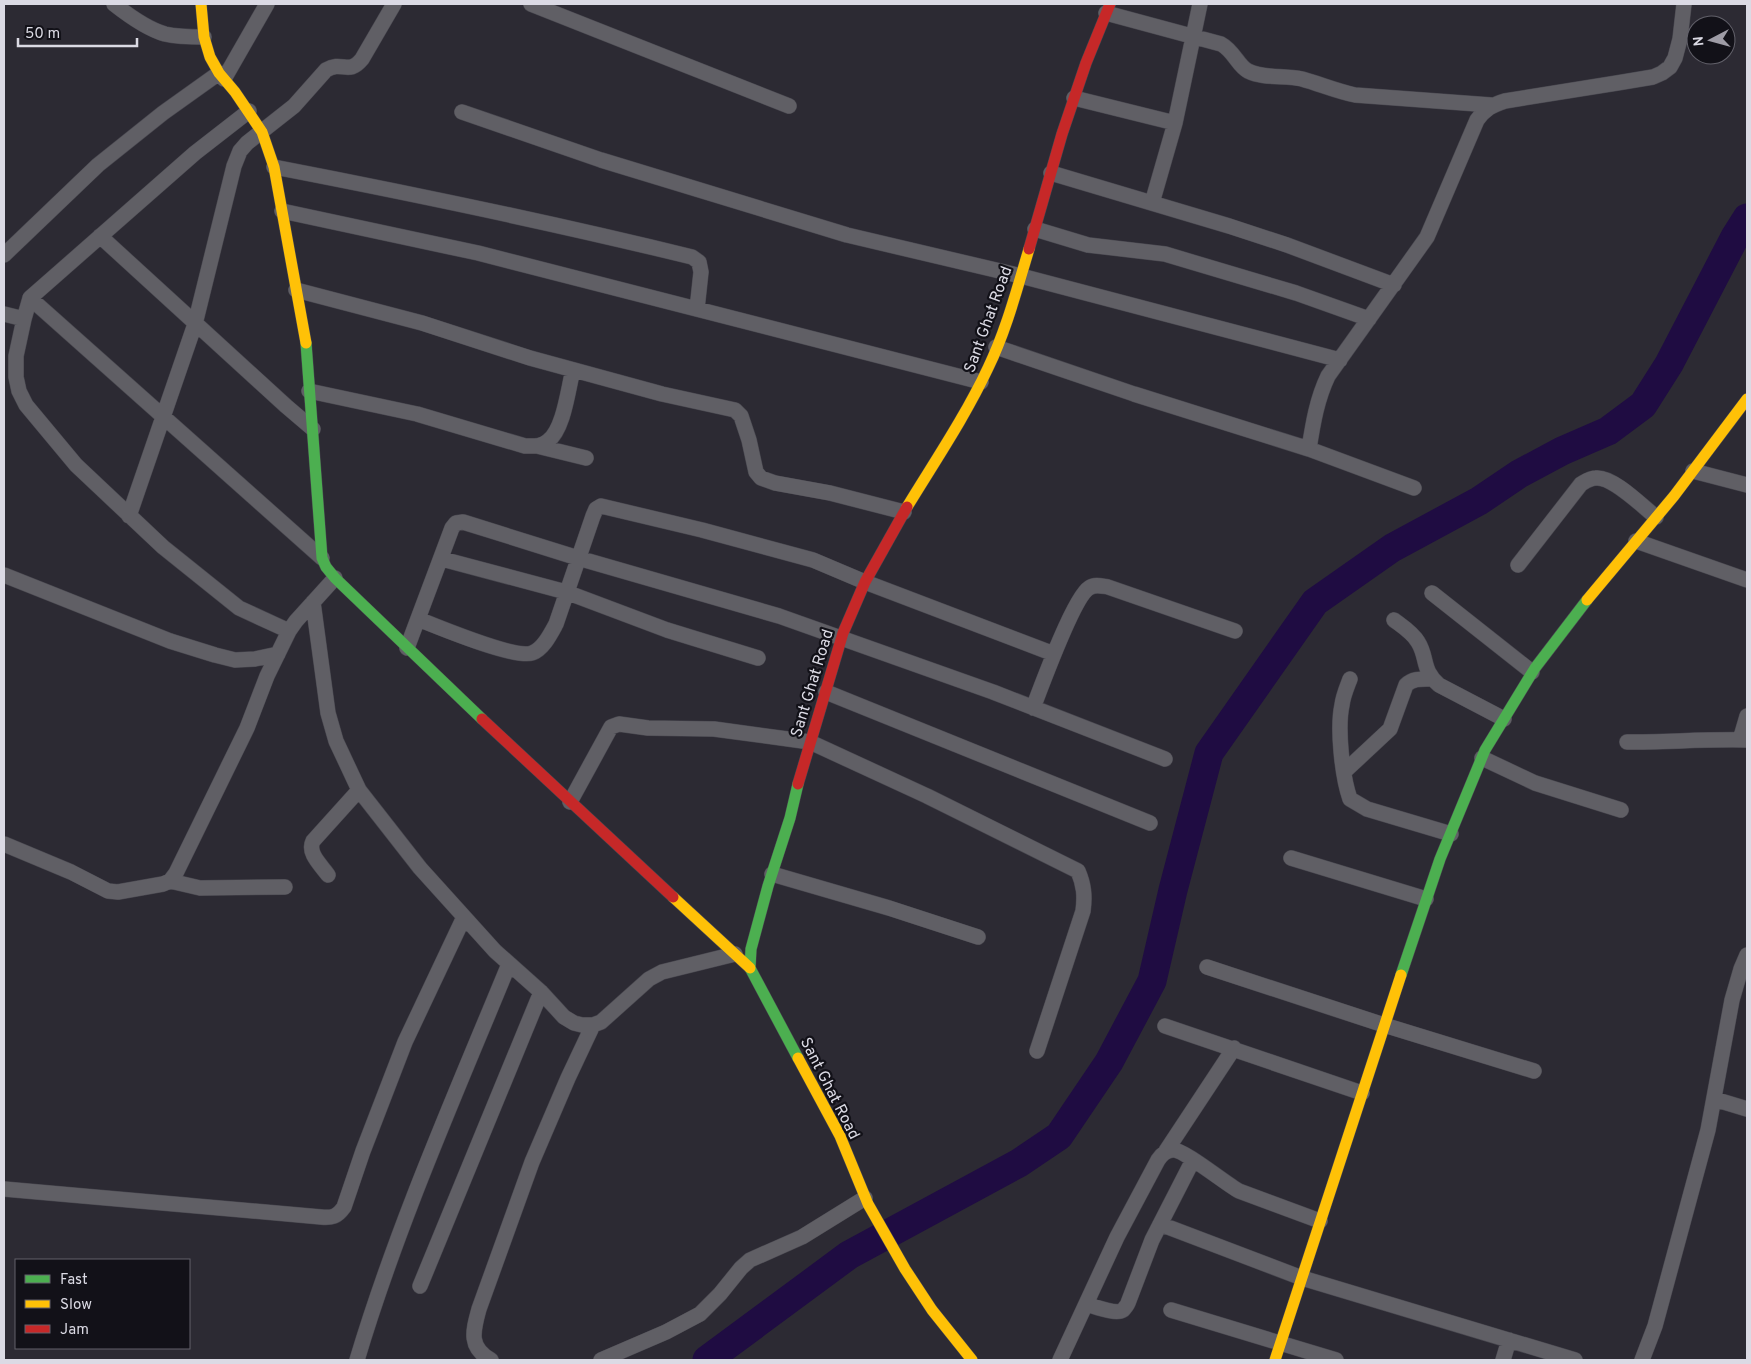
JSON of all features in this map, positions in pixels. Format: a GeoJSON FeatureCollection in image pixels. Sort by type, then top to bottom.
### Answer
{"type":"FeatureCollection","features":[{"type":"Feature","properties":{"kind":"street"},"geometry":{"type":"LineString","coordinates":[[114,4],[152,29],[164,34],[204,37]]}},
{"type":"Feature","properties":{"kind":"street"},"geometry":{"type":"LineString","coordinates":[[201,4],[204,37],[210,58],[262,132],[274,167],[306,342],[322,558],[326,567],[407,648],[750,968]]}},
{"type":"Feature","properties":{"kind":"street"},"geometry":{"type":"LineString","coordinates":[[4,255],[98,165],[163,113],[222,76],[267,4]]}},
{"type":"Feature","properties":{"kind":"street"},"geometry":{"type":"LineString","coordinates":[[129,516],[196,324],[234,166],[240,151],[247,143],[294,106],[326,70],[340,66],[356,67],[394,4]]}},
{"type":"Feature","properties":{"kind":"street"},"geometry":{"type":"LineString","coordinates":[[531,4],[789,106]]}},
{"type":"Feature","properties":{"kind":"street"},"geometry":{"type":"LineString","coordinates":[[1152,202],[1174,123],[1200,4]]}},
{"type":"Feature","properties":{"kind":"street"},"geometry":{"type":"LineString","coordinates":[[1308,449],[1320,392],[1328,376],[1427,237],[1477,120],[1484,110],[1505,101],[1653,77],[1662,73],[1670,67],[1675,58],[1680,38],[1684,4]]}},
{"type":"Feature","properties":{"kind":"street"},"geometry":{"type":"LineString","coordinates":[[1108,8],[1221,44],[1229,48],[1248,71],[1303,79],[1339,92],[1355,95],[1491,106]]}},
{"type":"Feature","properties":{"kind":"street","name":"Sant Ghat Road"},"geometry":{"type":"LineString","coordinates":[[971,1360],[932,1310],[904,1269],[866,1201],[840,1136],[750,968],[751,949],[790,818],[810,742],[842,638],[865,582],[904,512],[966,411],[989,367],[1014,300],[1074,98],[1108,8]]}},
{"type":"Feature","properties":{"kind":"street"},"geometry":{"type":"LineString","coordinates":[[1074,98],[1174,123]]}},
{"type":"Feature","properties":{"kind":"street"},"geometry":{"type":"LineString","coordinates":[[249,111],[196,153],[30,298],[16,356],[16,377],[26,405],[76,465],[129,516],[163,547],[239,608],[290,632]]}},
{"type":"Feature","properties":{"kind":"street"},"geometry":{"type":"LineString","coordinates":[[462,112],[601,160],[847,235],[1021,276],[1340,360]]}},
{"type":"Feature","properties":{"kind":"street"},"geometry":{"type":"LineString","coordinates":[[274,167],[436,198],[692,257],[699,262],[701,272],[697,308]]}},
{"type":"Feature","properties":{"kind":"street"},"geometry":{"type":"LineString","coordinates":[[1051,173],[1152,202],[1287,245],[1394,285]]}},
{"type":"Feature","properties":{"kind":"street"},"geometry":{"type":"LineString","coordinates":[[282,211],[478,253],[981,382]]}},
{"type":"Feature","properties":{"kind":"street"},"geometry":{"type":"LineString","coordinates":[[1035,229],[1088,245],[1165,254],[1296,293],[1369,319]]}},
{"type":"Feature","properties":{"kind":"street"},"geometry":{"type":"LineString","coordinates":[[100,236],[313,429]]}},
{"type":"Feature","properties":{"kind":"street"},"geometry":{"type":"LineString","coordinates":[[296,290],[422,324],[573,370],[662,394],[735,410],[740,416],[749,440],[756,472],[761,478],[775,483],[904,512]]}},
{"type":"Feature","properties":{"kind":"street"},"geometry":{"type":"LineString","coordinates":[[30,298],[322,558]]}},
{"type":"Feature","properties":{"kind":"street"},"geometry":{"type":"LineString","coordinates":[[4,314],[24,319]]}},
{"type":"Feature","properties":{"kind":"street"},"geometry":{"type":"LineString","coordinates":[[996,347],[1134,394],[1308,449],[1414,488]]}},
{"type":"Feature","properties":{"kind":"street"},"geometry":{"type":"LineString","coordinates":[[537,446],[547,442],[560,425],[573,370]]}},
{"type":"Feature","properties":{"kind":"street"},"geometry":{"type":"LineString","coordinates":[[309,391],[417,414],[525,446],[537,446],[586,458]]}},
{"type":"Feature","properties":{"kind":"street"},"geometry":{"type":"LineString","coordinates":[[1275,1360],[1426,899],[1450,834],[1482,758],[1532,672],[1573,616],[1693,471],[1747,399]]}},
{"type":"Feature","properties":{"kind":"street"},"geometry":{"type":"LineString","coordinates":[[1693,471],[1747,485]]}},
{"type":"Feature","properties":{"kind":"street"},"geometry":{"type":"LineString","coordinates":[[1518,566],[1581,484],[1587,480],[1603,478],[1612,482],[1656,517]]}},
{"type":"Feature","properties":{"kind":"street"},"geometry":{"type":"LineString","coordinates":[[418,619],[485,644],[526,654],[533,653],[548,638],[556,624],[596,509],[601,506],[608,506],[813,560],[865,582],[1054,654]]}},
{"type":"Feature","properties":{"kind":"street"},"geometry":{"type":"LineString","coordinates":[[407,648],[442,559],[452,528],[456,523],[462,522],[578,558],[779,616],[1033,708],[1166,759]]}},
{"type":"Feature","properties":{"kind":"street"},"geometry":{"type":"LineString","coordinates":[[1636,541],[1747,580]]}},
{"type":"Feature","properties":{"kind":"street"},"geometry":{"type":"LineString","coordinates":[[442,559],[566,592],[667,630],[758,658]]}},
{"type":"Feature","properties":{"kind":"street"},"geometry":{"type":"LineString","coordinates":[[4,575],[170,641],[215,656],[235,660],[255,659],[278,654]]}},
{"type":"Feature","properties":{"kind":"street"},"geometry":{"type":"LineString","coordinates":[[4,844],[71,872],[108,891],[125,892],[170,881],[176,873],[247,728],[267,676],[278,654],[290,632],[313,602],[335,578]]}},
{"type":"Feature","properties":{"kind":"street"},"geometry":{"type":"LineString","coordinates":[[1033,708],[1054,654],[1079,601],[1087,589],[1095,585],[1108,587],[1234,631]]}},
{"type":"Feature","properties":{"kind":"street"},"geometry":{"type":"LineString","coordinates":[[1432,594],[1532,672]]}},
{"type":"Feature","properties":{"kind":"street"},"geometry":{"type":"LineString","coordinates":[[313,602],[328,713],[336,741],[359,790],[420,868],[464,917],[495,951],[541,992],[564,1018],[574,1023],[593,1025],[601,1022],[649,979],[662,972],[735,954]]}},
{"type":"Feature","properties":{"kind":"street"},"geometry":{"type":"LineString","coordinates":[[1394,620],[1419,642],[1432,679],[1439,685],[1504,719]]}},
{"type":"Feature","properties":{"kind":"street"},"geometry":{"type":"LineString","coordinates":[[1350,679],[1342,703],[1340,724],[1350,799],[1367,809],[1450,834]]}},
{"type":"Feature","properties":{"kind":"street"},"geometry":{"type":"LineString","coordinates":[[1345,771],[1390,729],[1406,685],[1410,681],[1417,679],[1432,679]]}},
{"type":"Feature","properties":{"kind":"street"},"geometry":{"type":"LineString","coordinates":[[826,692],[1150,823]]}},
{"type":"Feature","properties":{"kind":"street"},"geometry":{"type":"LineString","coordinates":[[1627,742],[1712,739],[1744,740],[1747,716]]}},
{"type":"Feature","properties":{"kind":"street"},"geometry":{"type":"LineString","coordinates":[[570,802],[606,734],[611,727],[619,724],[648,728],[714,729],[810,742],[927,796],[1078,871],[1085,895],[1083,911],[1037,1051]]}},
{"type":"Feature","properties":{"kind":"street"},"geometry":{"type":"LineString","coordinates":[[1482,758],[1535,783],[1621,810]]}},
{"type":"Feature","properties":{"kind":"street"},"geometry":{"type":"LineString","coordinates":[[328,875],[311,851],[311,846],[313,841],[359,790]]}},
{"type":"Feature","properties":{"kind":"street"},"geometry":{"type":"LineString","coordinates":[[1291,858],[1426,899]]}},
{"type":"Feature","properties":{"kind":"street"},"geometry":{"type":"LineString","coordinates":[[772,874],[889,908],[978,937]]}},
{"type":"Feature","properties":{"kind":"street"},"geometry":{"type":"LineString","coordinates":[[170,881],[200,888],[285,887]]}},
{"type":"Feature","properties":{"kind":"street"},"geometry":{"type":"LineString","coordinates":[[4,1189],[332,1218],[339,1214],[344,1207],[363,1151],[405,1042],[464,917]]}},
{"type":"Feature","properties":{"kind":"street"},"geometry":{"type":"LineString","coordinates":[[1642,1360],[1655,1326],[1708,1130],[1732,1000],[1747,955]]}},
{"type":"Feature","properties":{"kind":"street"},"geometry":{"type":"LineString","coordinates":[[357,1360],[398,1240],[509,964]]}},
{"type":"Feature","properties":{"kind":"street"},"geometry":{"type":"LineString","coordinates":[[1207,967],[1384,1025],[1534,1071]]}},
{"type":"Feature","properties":{"kind":"street"},"geometry":{"type":"LineString","coordinates":[[420,1286],[541,992]]}},
{"type":"Feature","properties":{"kind":"street"},"geometry":{"type":"LineString","coordinates":[[491,1360],[478,1350],[474,1340],[474,1329],[479,1309],[532,1162],[593,1025]]}},
{"type":"Feature","properties":{"kind":"street"},"geometry":{"type":"LineString","coordinates":[[1165,1026],[1362,1093]]}},
{"type":"Feature","properties":{"kind":"street"},"geometry":{"type":"LineString","coordinates":[[1060,1360],[1117,1237],[1158,1160],[1166,1151],[1234,1048]]}},
{"type":"Feature","properties":{"kind":"street"},"geometry":{"type":"LineString","coordinates":[[1714,1099],[1747,1109]]}},
{"type":"Feature","properties":{"kind":"street"},"geometry":{"type":"LineString","coordinates":[[1166,1151],[1177,1150],[1239,1191],[1320,1220]]}},
{"type":"Feature","properties":{"kind":"street"},"geometry":{"type":"LineString","coordinates":[[1086,1304],[1118,1312],[1123,1310],[1128,1303],[1145,1256],[1192,1160]]}},
{"type":"Feature","properties":{"kind":"street"},"geometry":{"type":"LineString","coordinates":[[601,1360],[666,1332],[700,1314],[750,1260],[802,1237],[866,1201]]}},
{"type":"Feature","properties":{"kind":"street"},"geometry":{"type":"LineString","coordinates":[[1160,1224],[1302,1278],[1575,1360]]}},
{"type":"Feature","properties":{"kind":"street"},"geometry":{"type":"LineString","coordinates":[[1171,1310],[1336,1360]]}},
{"type":"Feature","properties":{"kind":"street"},"geometry":{"type":"LineString","coordinates":[[1503,1360],[1509,1340]]}},
{"type":"Feature","properties":{"kind":"waterway"},"geometry":{"type":"LineString","coordinates":[[707,1360],[849,1255],[1019,1163],[1059,1136],[1109,1062],[1152,981],[1173,890],[1209,753],[1315,602],[1392,548],[1479,501],[1519,474],[1562,451],[1608,431],[1643,405],[1669,364],[1735,237],[1747,218]]}},
{"type":"Feature","properties":{"kind":"traffic: fast"},"geometry":{"type":"LineString","coordinates":[[306,343],[322,558],[326,567],[335,578],[482,719]]}},
{"type":"Feature","properties":{"kind":"traffic: fast"},"geometry":{"type":"LineString","coordinates":[[1401,975],[1440,859],[1485,750],[1535,668],[1587,600]]}},
{"type":"Feature","properties":{"kind":"traffic: fast"},"geometry":{"type":"LineString","coordinates":[[798,784],[790,818],[768,886],[751,949],[750,968],[798,1058]]}},
{"type":"Feature","properties":{"kind":"traffic: slow"},"geometry":{"type":"LineString","coordinates":[[201,4],[204,37],[210,57],[219,73],[235,92],[262,132],[274,167],[306,343]]}},
{"type":"Feature","properties":{"kind":"traffic: slow"},"geometry":{"type":"LineString","coordinates":[[907,507],[960,421],[988,368],[1006,325],[1029,249]]}},
{"type":"Feature","properties":{"kind":"traffic: slow"},"geometry":{"type":"LineString","coordinates":[[1587,600],[1674,496],[1747,399]]}},
{"type":"Feature","properties":{"kind":"traffic: slow"},"geometry":{"type":"LineString","coordinates":[[673,897],[750,968]]}},
{"type":"Feature","properties":{"kind":"traffic: slow"},"geometry":{"type":"LineString","coordinates":[[1275,1360],[1401,975]]}},
{"type":"Feature","properties":{"kind":"traffic: slow"},"geometry":{"type":"LineString","coordinates":[[798,1058],[840,1136],[868,1204],[905,1269],[932,1310],[972,1360]]}},
{"type":"Feature","properties":{"kind":"traffic: jam"},"geometry":{"type":"LineString","coordinates":[[1029,249],[1062,134],[1086,63],[1110,4]]}},
{"type":"Feature","properties":{"kind":"traffic: jam"},"geometry":{"type":"LineString","coordinates":[[798,784],[843,633],[865,582],[907,507]]}},
{"type":"Feature","properties":{"kind":"traffic: jam"},"geometry":{"type":"LineString","coordinates":[[482,719],[673,897]]}}]}
